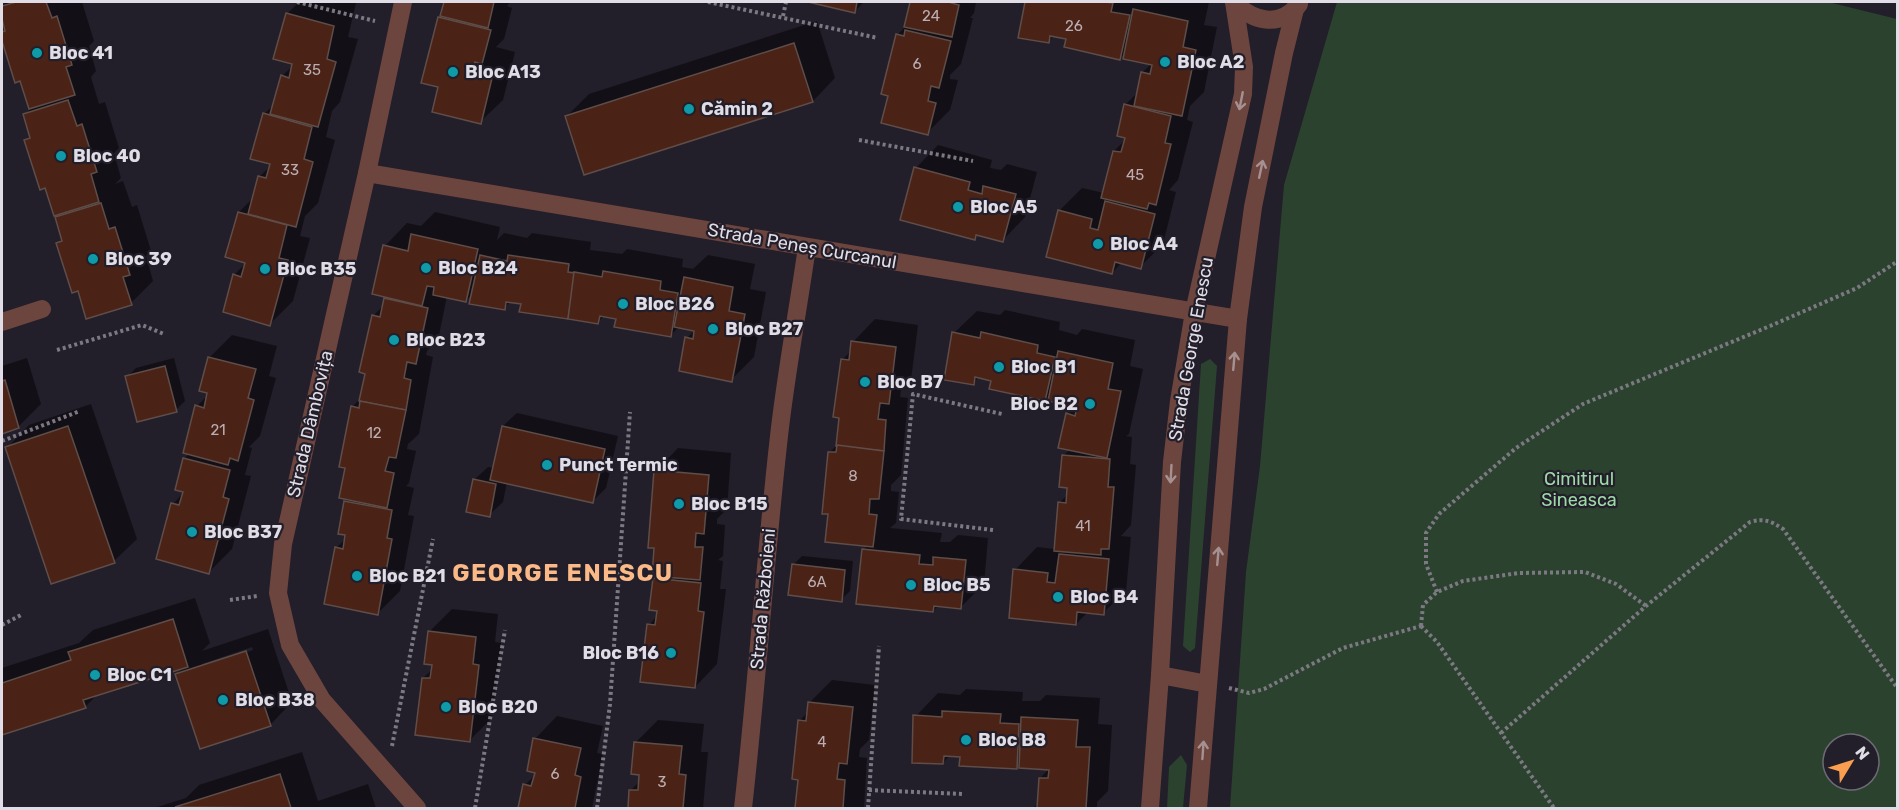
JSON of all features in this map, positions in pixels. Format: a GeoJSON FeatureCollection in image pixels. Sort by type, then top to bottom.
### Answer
{"type":"FeatureCollection","features":[{"type":"Feature","properties":{"kind":"street","name":"Strada Dâmbovița"},"geometry":{"type":"LineString","coordinates":[[403,2],[367,173],[283,544],[278,593],[290,645],[322,700],[417,808]]}},
{"type":"Feature","properties":{"kind":"street"},"geometry":{"type":"LineString","coordinates":[[1234,2],[1243,11],[1256,18],[1269,20],[1284,16],[1298,5]]}},
{"type":"Feature","properties":{"kind":"street","name":"Strada George Enescu"},"geometry":{"type":"LineString","coordinates":[[1150,808],[1172,462],[1179,401],[1194,312],[1243,94],[1244,67],[1234,2]]}},
{"type":"Feature","properties":{"kind":"street"},"geometry":{"type":"LineString","coordinates":[[1198,808],[1238,319],[1253,207],[1284,53],[1298,5]]}},
{"type":"Feature","properties":{"kind":"street","name":"Strada Peneș Curcanul"},"geometry":{"type":"LineString","coordinates":[[367,173],[1238,319]]}},
{"type":"Feature","properties":{"kind":"street","name":"Strada Războieni"},"geometry":{"type":"LineString","coordinates":[[743,808],[779,434],[807,247]]}},
{"type":"Feature","properties":{"kind":"street"},"geometry":{"type":"LineString","coordinates":[[2,322],[42,309]]}},
{"type":"Feature","properties":{"kind":"street"},"geometry":{"type":"LineString","coordinates":[[1160,675],[1208,684]]}},
{"type":"Feature","properties":{"kind":"path"},"geometry":{"type":"LineString","coordinates":[[297,2],[397,27]]}},
{"type":"Feature","properties":{"kind":"path"},"geometry":{"type":"LineString","coordinates":[[708,2],[783,16],[878,38]]}},
{"type":"Feature","properties":{"kind":"path"},"geometry":{"type":"LineString","coordinates":[[783,16],[786,2]]}},
{"type":"Feature","properties":{"kind":"path"},"geometry":{"type":"LineString","coordinates":[[859,140],[973,161]]}},
{"type":"Feature","properties":{"kind":"path"},"geometry":{"type":"LineString","coordinates":[[1437,592],[1425,564],[1426,533],[1439,514],[1516,448],[1583,404],[1857,288],[1898,261]]}},
{"type":"Feature","properties":{"kind":"path"},"geometry":{"type":"LineString","coordinates":[[57,350],[142,325],[164,334]]}},
{"type":"Feature","properties":{"kind":"path"},"geometry":{"type":"LineString","coordinates":[[993,530],[901,519],[913,394],[1002,414]]}},
{"type":"Feature","properties":{"kind":"path"},"geometry":{"type":"LineString","coordinates":[[2,441],[80,411]]}},
{"type":"Feature","properties":{"kind":"path"},"geometry":{"type":"LineString","coordinates":[[597,808],[610,704],[630,412]]}},
{"type":"Feature","properties":{"kind":"path"},"geometry":{"type":"LineString","coordinates":[[1501,734],[1646,606],[1750,522],[1760,519],[1772,521],[1783,529],[1898,689]]}},
{"type":"Feature","properties":{"kind":"path"},"geometry":{"type":"LineString","coordinates":[[386,773],[433,539]]}},
{"type":"Feature","properties":{"kind":"path"},"geometry":{"type":"LineString","coordinates":[[1421,626],[1423,605],[1437,592],[1463,581],[1518,573],[1585,572],[1617,584],[1646,606]]}},
{"type":"Feature","properties":{"kind":"path"},"geometry":{"type":"LineString","coordinates":[[2,625],[21,615]]}},
{"type":"Feature","properties":{"kind":"path"},"geometry":{"type":"LineString","coordinates":[[1208,684],[1249,693],[1264,689],[1343,648],[1421,626]]}},
{"type":"Feature","properties":{"kind":"path"},"geometry":{"type":"LineString","coordinates":[[1421,626],[1437,642],[1554,808]]}},
{"type":"Feature","properties":{"kind":"path"},"geometry":{"type":"LineString","coordinates":[[475,808],[505,630]]}},
{"type":"Feature","properties":{"kind":"path"},"geometry":{"type":"LineString","coordinates":[[868,808],[879,646]]}},
{"type":"Feature","properties":{"kind":"path"},"geometry":{"type":"LineString","coordinates":[[869,790],[964,794]]}},
{"type":"Feature","properties":{"kind":"green space","name":"Cimitirul Sineasca"},"geometry":{"type":"Polygon","coordinates":[[[1337,2],[1828,2],[1897,19],[1897,808],[1230,808],[1246,572],[1260,466],[1284,185],[1337,2]]]}},
{"type":"Feature","properties":{"kind":"green space"},"geometry":{"type":"Polygon","coordinates":[[[1210,359],[1217,366],[1195,648],[1190,652],[1183,646],[1201,364],[1210,359]]]}},
{"type":"Feature","properties":{"kind":"green space"},"geometry":{"type":"Polygon","coordinates":[[[1181,755],[1187,765],[1183,808],[1167,808],[1169,767],[1181,755]]]}},
{"type":"Feature","properties":{"kind":"building","name":"Bloc 41"},"geometry":{"type":"Polygon","coordinates":[[[16,2],[46,2],[52,18],[57,16],[72,65],[66,67],[75,95],[29,109],[20,81],[15,83],[2,41],[2,32],[5,31],[2,6],[16,2]]]}},
{"type":"Feature","properties":{"kind":"building"},"geometry":{"type":"Polygon","coordinates":[[[444,2],[494,2],[488,28],[440,16],[444,2]]]}},
{"type":"Feature","properties":{"kind":"building"},"geometry":{"type":"Polygon","coordinates":[[[808,2],[857,2],[855,13],[808,2]]]}},
{"type":"Feature","properties":{"kind":"building"},"geometry":{"type":"Polygon","coordinates":[[[910,2],[951,2],[959,5],[952,37],[904,27],[910,2]]]}},
{"type":"Feature","properties":{"kind":"building"},"geometry":{"type":"Polygon","coordinates":[[[1025,2],[1113,3],[1111,12],[1130,15],[1120,60],[1064,47],[1066,39],[1050,36],[1049,43],[1018,38],[1025,2]]]}},
{"type":"Feature","properties":{"kind":"building","name":"Bloc A2"},"geometry":{"type":"Polygon","coordinates":[[[1133,9],[1188,21],[1183,47],[1196,50],[1182,116],[1134,106],[1141,72],[1150,74],[1152,65],[1123,59],[1133,9]]]}},
{"type":"Feature","properties":{"kind":"building"},"geometry":{"type":"Polygon","coordinates":[[[286,13],[334,26],[327,59],[336,62],[318,127],[270,114],[281,75],[289,78],[292,64],[273,59],[286,13]]]}},
{"type":"Feature","properties":{"kind":"building","name":"Bloc A13"},"geometry":{"type":"Polygon","coordinates":[[[438,17],[491,30],[482,64],[475,62],[473,69],[493,74],[481,124],[432,112],[438,87],[421,83],[438,17]]]}},
{"type":"Feature","properties":{"kind":"building"},"geometry":{"type":"Polygon","coordinates":[[[905,30],[951,41],[939,88],[931,86],[928,101],[936,103],[928,135],[881,123],[888,96],[881,94],[896,34],[904,36],[905,30]]]}},
{"type":"Feature","properties":{"kind":"building","name":"Cămin 2"},"geometry":{"type":"Polygon","coordinates":[[[794,43],[813,102],[584,175],[565,116],[794,43]]]}},
{"type":"Feature","properties":{"kind":"building","name":"Bloc 40"},"geometry":{"type":"Polygon","coordinates":[[[68,100],[77,126],[82,124],[97,172],[91,174],[99,202],[54,216],[45,188],[40,190],[24,140],[30,138],[23,114],[68,100]]]}},
{"type":"Feature","properties":{"kind":"building"},"geometry":{"type":"Polygon","coordinates":[[[1124,104],[1171,116],[1165,143],[1171,144],[1156,205],[1149,203],[1147,209],[1101,198],[1113,151],[1121,152],[1125,138],[1117,136],[1124,104]]]}},
{"type":"Feature","properties":{"kind":"building"},"geometry":{"type":"Polygon","coordinates":[[[263,113],[312,127],[304,159],[313,162],[296,227],[248,214],[258,176],[266,178],[270,164],[250,159],[263,113]]]}},
{"type":"Feature","properties":{"kind":"building","name":"Bloc A5"},"geometry":{"type":"Polygon","coordinates":[[[914,167],[970,182],[968,190],[982,194],[983,186],[1016,194],[1003,242],[976,235],[975,240],[900,220],[914,167]]]}},
{"type":"Feature","properties":{"kind":"building","name":"Bloc A4"},"geometry":{"type":"Polygon","coordinates":[[[1105,201],[1155,214],[1141,269],[1115,262],[1112,274],[1046,257],[1058,210],[1092,219],[1090,228],[1098,230],[1105,201]]]}},
{"type":"Feature","properties":{"kind":"building","name":"Bloc 39"},"geometry":{"type":"Polygon","coordinates":[[[101,203],[109,229],[115,227],[130,275],[123,277],[132,305],[86,319],[78,291],[72,293],[56,243],[62,241],[55,217],[101,203]]]}},
{"type":"Feature","properties":{"kind":"building","name":"Bloc B35"},"geometry":{"type":"Polygon","coordinates":[[[238,212],[287,225],[279,258],[288,260],[270,326],[223,312],[233,274],[241,277],[245,263],[225,257],[238,212]]]}},
{"type":"Feature","properties":{"kind":"building","name":"Bloc B24"},"geometry":{"type":"Polygon","coordinates":[[[411,234],[478,249],[466,302],[433,295],[434,287],[427,286],[422,306],[372,294],[383,245],[408,251],[411,234]]]}},
{"type":"Feature","properties":{"kind":"building"},"geometry":{"type":"Polygon","coordinates":[[[480,255],[507,261],[508,255],[569,264],[568,272],[575,273],[568,319],[519,312],[521,304],[506,302],[505,310],[469,304],[480,255]]]}},
{"type":"Feature","properties":{"kind":"building","name":"Bloc B26"},"geometry":{"type":"Polygon","coordinates":[[[603,271],[661,281],[660,290],[678,293],[671,337],[614,327],[616,319],[600,316],[598,324],[568,319],[574,272],[602,277],[603,271]]]}},
{"type":"Feature","properties":{"kind":"building","name":"Bloc B27"},"geometry":{"type":"Polygon","coordinates":[[[684,277],[733,287],[729,311],[745,314],[732,382],[679,371],[685,337],[693,339],[694,331],[674,327],[684,277]]]}},
{"type":"Feature","properties":{"kind":"building","name":"Bloc B23"},"geometry":{"type":"Polygon","coordinates":[[[384,298],[428,308],[416,364],[407,362],[404,378],[411,380],[406,410],[359,401],[365,374],[359,372],[372,315],[380,317],[384,298]]]}},
{"type":"Feature","properties":{"kind":"building","name":"Bloc B1"},"geometry":{"type":"Polygon","coordinates":[[[952,332],[980,338],[981,332],[1038,345],[1037,353],[1055,357],[1045,401],[989,389],[991,381],[975,377],[974,385],[944,380],[952,332]]]}},
{"type":"Feature","properties":{"kind":"building","name":"Bloc B7"},"geometry":{"type":"Polygon","coordinates":[[[851,341],[896,347],[889,404],[880,403],[878,419],[886,420],[884,451],[836,446],[839,418],[833,417],[841,359],[849,360],[851,341]]]}},
{"type":"Feature","properties":{"kind":"building","name":"Bloc B2"},"geometry":{"type":"Polygon","coordinates":[[[1058,351],[1113,363],[1108,389],[1121,391],[1107,458],[1058,448],[1066,413],[1075,416],[1077,407],[1048,401],[1058,351]]]}},
{"type":"Feature","properties":{"kind":"building"},"geometry":{"type":"Polygon","coordinates":[[[208,357],[256,369],[248,398],[254,400],[238,461],[230,458],[228,465],[183,453],[195,405],[204,408],[207,393],[199,391],[208,357]]]}},
{"type":"Feature","properties":{"kind":"building"},"geometry":{"type":"Polygon","coordinates":[[[165,366],[177,412],[137,422],[125,376],[165,366]]]}},
{"type":"Feature","properties":{"kind":"building"},"geometry":{"type":"Polygon","coordinates":[[[5,380],[19,428],[2,434],[2,381],[5,380]]]}},
{"type":"Feature","properties":{"kind":"building"},"geometry":{"type":"Polygon","coordinates":[[[360,401],[406,410],[396,458],[389,457],[385,471],[394,473],[387,508],[339,498],[345,468],[339,467],[351,406],[359,408],[360,401]]]}},
{"type":"Feature","properties":{"kind":"building"},"geometry":{"type":"Polygon","coordinates":[[[68,426],[115,563],[51,584],[5,447],[68,426]]]}},
{"type":"Feature","properties":{"kind":"building","name":"Punct Termic"},"geometry":{"type":"Polygon","coordinates":[[[502,426],[605,449],[593,503],[490,480],[502,426]]]}},
{"type":"Feature","properties":{"kind":"building"},"geometry":{"type":"Polygon","coordinates":[[[837,445],[884,451],[879,499],[870,499],[869,514],[877,515],[873,547],[825,542],[828,514],[822,514],[828,452],[836,452],[837,445]]]}},
{"type":"Feature","properties":{"kind":"building"},"geometry":{"type":"Polygon","coordinates":[[[1062,455],[1110,459],[1108,487],[1114,487],[1109,549],[1101,549],[1101,555],[1054,551],[1058,502],[1066,503],[1067,488],[1059,487],[1062,455]]]}},
{"type":"Feature","properties":{"kind":"building","name":"Bloc B37"},"geometry":{"type":"Polygon","coordinates":[[[183,458],[230,470],[223,497],[229,499],[209,574],[156,559],[171,503],[179,505],[183,492],[175,490],[183,458]]]}},
{"type":"Feature","properties":{"kind":"building","name":"Bloc B15"},"geometry":{"type":"Polygon","coordinates":[[[654,470],[709,475],[704,534],[696,533],[695,547],[703,547],[700,580],[652,576],[654,548],[648,548],[654,470]]]}},
{"type":"Feature","properties":{"kind":"building"},"geometry":{"type":"Polygon","coordinates":[[[473,479],[496,484],[490,517],[466,512],[473,479]]]}},
{"type":"Feature","properties":{"kind":"building","name":"Bloc B21"},"geometry":{"type":"Polygon","coordinates":[[[344,501],[392,510],[387,538],[392,539],[378,615],[324,604],[335,547],[343,549],[345,535],[338,534],[344,501]]]}},
{"type":"Feature","properties":{"kind":"building","name":"Bloc B5"},"geometry":{"type":"Polygon","coordinates":[[[862,549],[920,555],[919,564],[933,565],[933,557],[966,560],[961,609],[934,606],[933,612],[856,604],[862,549]]]}},
{"type":"Feature","properties":{"kind":"building","name":"Bloc B4"},"geometry":{"type":"Polygon","coordinates":[[[1059,554],[1109,559],[1104,615],[1077,612],[1076,625],[1009,618],[1013,569],[1048,573],[1047,582],[1055,583],[1059,554]]]}},
{"type":"Feature","properties":{"kind":"building"},"geometry":{"type":"Polygon","coordinates":[[[792,564],[845,570],[842,602],[788,595],[792,564]]]}},
{"type":"Feature","properties":{"kind":"building","name":"Bloc B16"},"geometry":{"type":"Polygon","coordinates":[[[653,578],[701,583],[698,611],[704,612],[695,688],[640,682],[647,624],[655,625],[657,611],[649,610],[653,578]]]}},
{"type":"Feature","properties":{"kind":"building","name":"Bloc C1"},"geometry":{"type":"Polygon","coordinates":[[[173,619],[188,667],[83,700],[86,708],[2,735],[2,683],[71,660],[68,652],[173,619]]]}},
{"type":"Feature","properties":{"kind":"building","name":"Bloc B20"},"geometry":{"type":"Polygon","coordinates":[[[428,631],[476,637],[473,664],[479,665],[470,742],[415,735],[422,678],[430,678],[432,665],[424,664],[428,631]]]}},
{"type":"Feature","properties":{"kind":"building","name":"Bloc B38"},"geometry":{"type":"Polygon","coordinates":[[[246,651],[271,726],[200,749],[175,674],[246,651]]]}},
{"type":"Feature","properties":{"kind":"building"},"geometry":{"type":"Polygon","coordinates":[[[808,702],[853,707],[847,764],[839,763],[837,779],[845,780],[843,808],[795,808],[798,780],[792,779],[798,720],[806,721],[808,702]]]}},
{"type":"Feature","properties":{"kind":"building","name":"Bloc B8"},"geometry":{"type":"Polygon","coordinates":[[[942,711],[1001,714],[1000,723],[1019,724],[1017,769],[959,766],[960,757],[944,756],[943,764],[912,763],[913,715],[942,717],[942,711]]]}},
{"type":"Feature","properties":{"kind":"building"},"geometry":{"type":"Polygon","coordinates":[[[1021,717],[1078,720],[1076,747],[1090,747],[1086,808],[1037,808],[1039,778],[1048,778],[1049,770],[1019,768],[1021,717]]]}},
{"type":"Feature","properties":{"kind":"building"},"geometry":{"type":"Polygon","coordinates":[[[533,738],[581,748],[575,775],[581,777],[575,808],[518,808],[523,784],[531,786],[535,773],[527,771],[533,738]]]}},
{"type":"Feature","properties":{"kind":"building"},"geometry":{"type":"Polygon","coordinates":[[[634,742],[682,746],[679,774],[686,775],[683,808],[628,808],[629,790],[638,790],[639,775],[631,774],[634,742]]]}},
{"type":"Feature","properties":{"kind":"building"},"geometry":{"type":"Polygon","coordinates":[[[280,774],[291,808],[175,807],[280,774]]]}},
{"type":"Feature","properties":{"kind":"place","name":"Bloc 41"},"geometry":{"type":"Point","coordinates":[37,53]}},
{"type":"Feature","properties":{"kind":"place","name":"Bloc A2"},"geometry":{"type":"Point","coordinates":[1165,62]}},
{"type":"Feature","properties":{"kind":"place","name":"Bloc A13"},"geometry":{"type":"Point","coordinates":[453,72]}},
{"type":"Feature","properties":{"kind":"place","name":"Cămin 2"},"geometry":{"type":"Point","coordinates":[689,109]}},
{"type":"Feature","properties":{"kind":"place","name":"Bloc 40"},"geometry":{"type":"Point","coordinates":[61,156]}},
{"type":"Feature","properties":{"kind":"place","name":"Bloc A5"},"geometry":{"type":"Point","coordinates":[958,207]}},
{"type":"Feature","properties":{"kind":"place","name":"Bloc A4"},"geometry":{"type":"Point","coordinates":[1098,244]}},
{"type":"Feature","properties":{"kind":"place","name":"Bloc 39"},"geometry":{"type":"Point","coordinates":[93,259]}},
{"type":"Feature","properties":{"kind":"place","name":"Bloc B24"},"geometry":{"type":"Point","coordinates":[426,268]}},
{"type":"Feature","properties":{"kind":"place","name":"Bloc B35"},"geometry":{"type":"Point","coordinates":[265,269]}},
{"type":"Feature","properties":{"kind":"place","name":"Bloc B26"},"geometry":{"type":"Point","coordinates":[623,304]}},
{"type":"Feature","properties":{"kind":"place","name":"Bloc B27"},"geometry":{"type":"Point","coordinates":[713,329]}},
{"type":"Feature","properties":{"kind":"place","name":"Bloc B23"},"geometry":{"type":"Point","coordinates":[394,340]}},
{"type":"Feature","properties":{"kind":"place","name":"Bloc B1"},"geometry":{"type":"Point","coordinates":[999,367]}},
{"type":"Feature","properties":{"kind":"place","name":"Bloc B7"},"geometry":{"type":"Point","coordinates":[865,382]}},
{"type":"Feature","properties":{"kind":"place","name":"Bloc B2"},"geometry":{"type":"Point","coordinates":[1090,404]}},
{"type":"Feature","properties":{"kind":"place","name":"Punct Termic"},"geometry":{"type":"Point","coordinates":[547,465]}},
{"type":"Feature","properties":{"kind":"place","name":"Bloc B15"},"geometry":{"type":"Point","coordinates":[679,504]}},
{"type":"Feature","properties":{"kind":"place","name":"Bloc B37"},"geometry":{"type":"Point","coordinates":[192,532]}},
{"type":"Feature","properties":{"kind":"place","name":"Bloc B21"},"geometry":{"type":"Point","coordinates":[357,576]}},
{"type":"Feature","properties":{"kind":"place","name":"Bloc B5"},"geometry":{"type":"Point","coordinates":[911,585]}},
{"type":"Feature","properties":{"kind":"place","name":"Bloc B4"},"geometry":{"type":"Point","coordinates":[1058,597]}},
{"type":"Feature","properties":{"kind":"place","name":"Bloc B16"},"geometry":{"type":"Point","coordinates":[671,653]}},
{"type":"Feature","properties":{"kind":"place","name":"Bloc C1"},"geometry":{"type":"Point","coordinates":[95,675]}},
{"type":"Feature","properties":{"kind":"place","name":"Bloc B38"},"geometry":{"type":"Point","coordinates":[223,700]}},
{"type":"Feature","properties":{"kind":"place","name":"Bloc B20"},"geometry":{"type":"Point","coordinates":[446,707]}},
{"type":"Feature","properties":{"kind":"place","name":"Bloc B8"},"geometry":{"type":"Point","coordinates":[966,740]}},
{"type":"Feature","properties":{"kind":"district","name":"GEORGE ENESCU"},"geometry":{"type":"Point","coordinates":[563,573]}}]}
